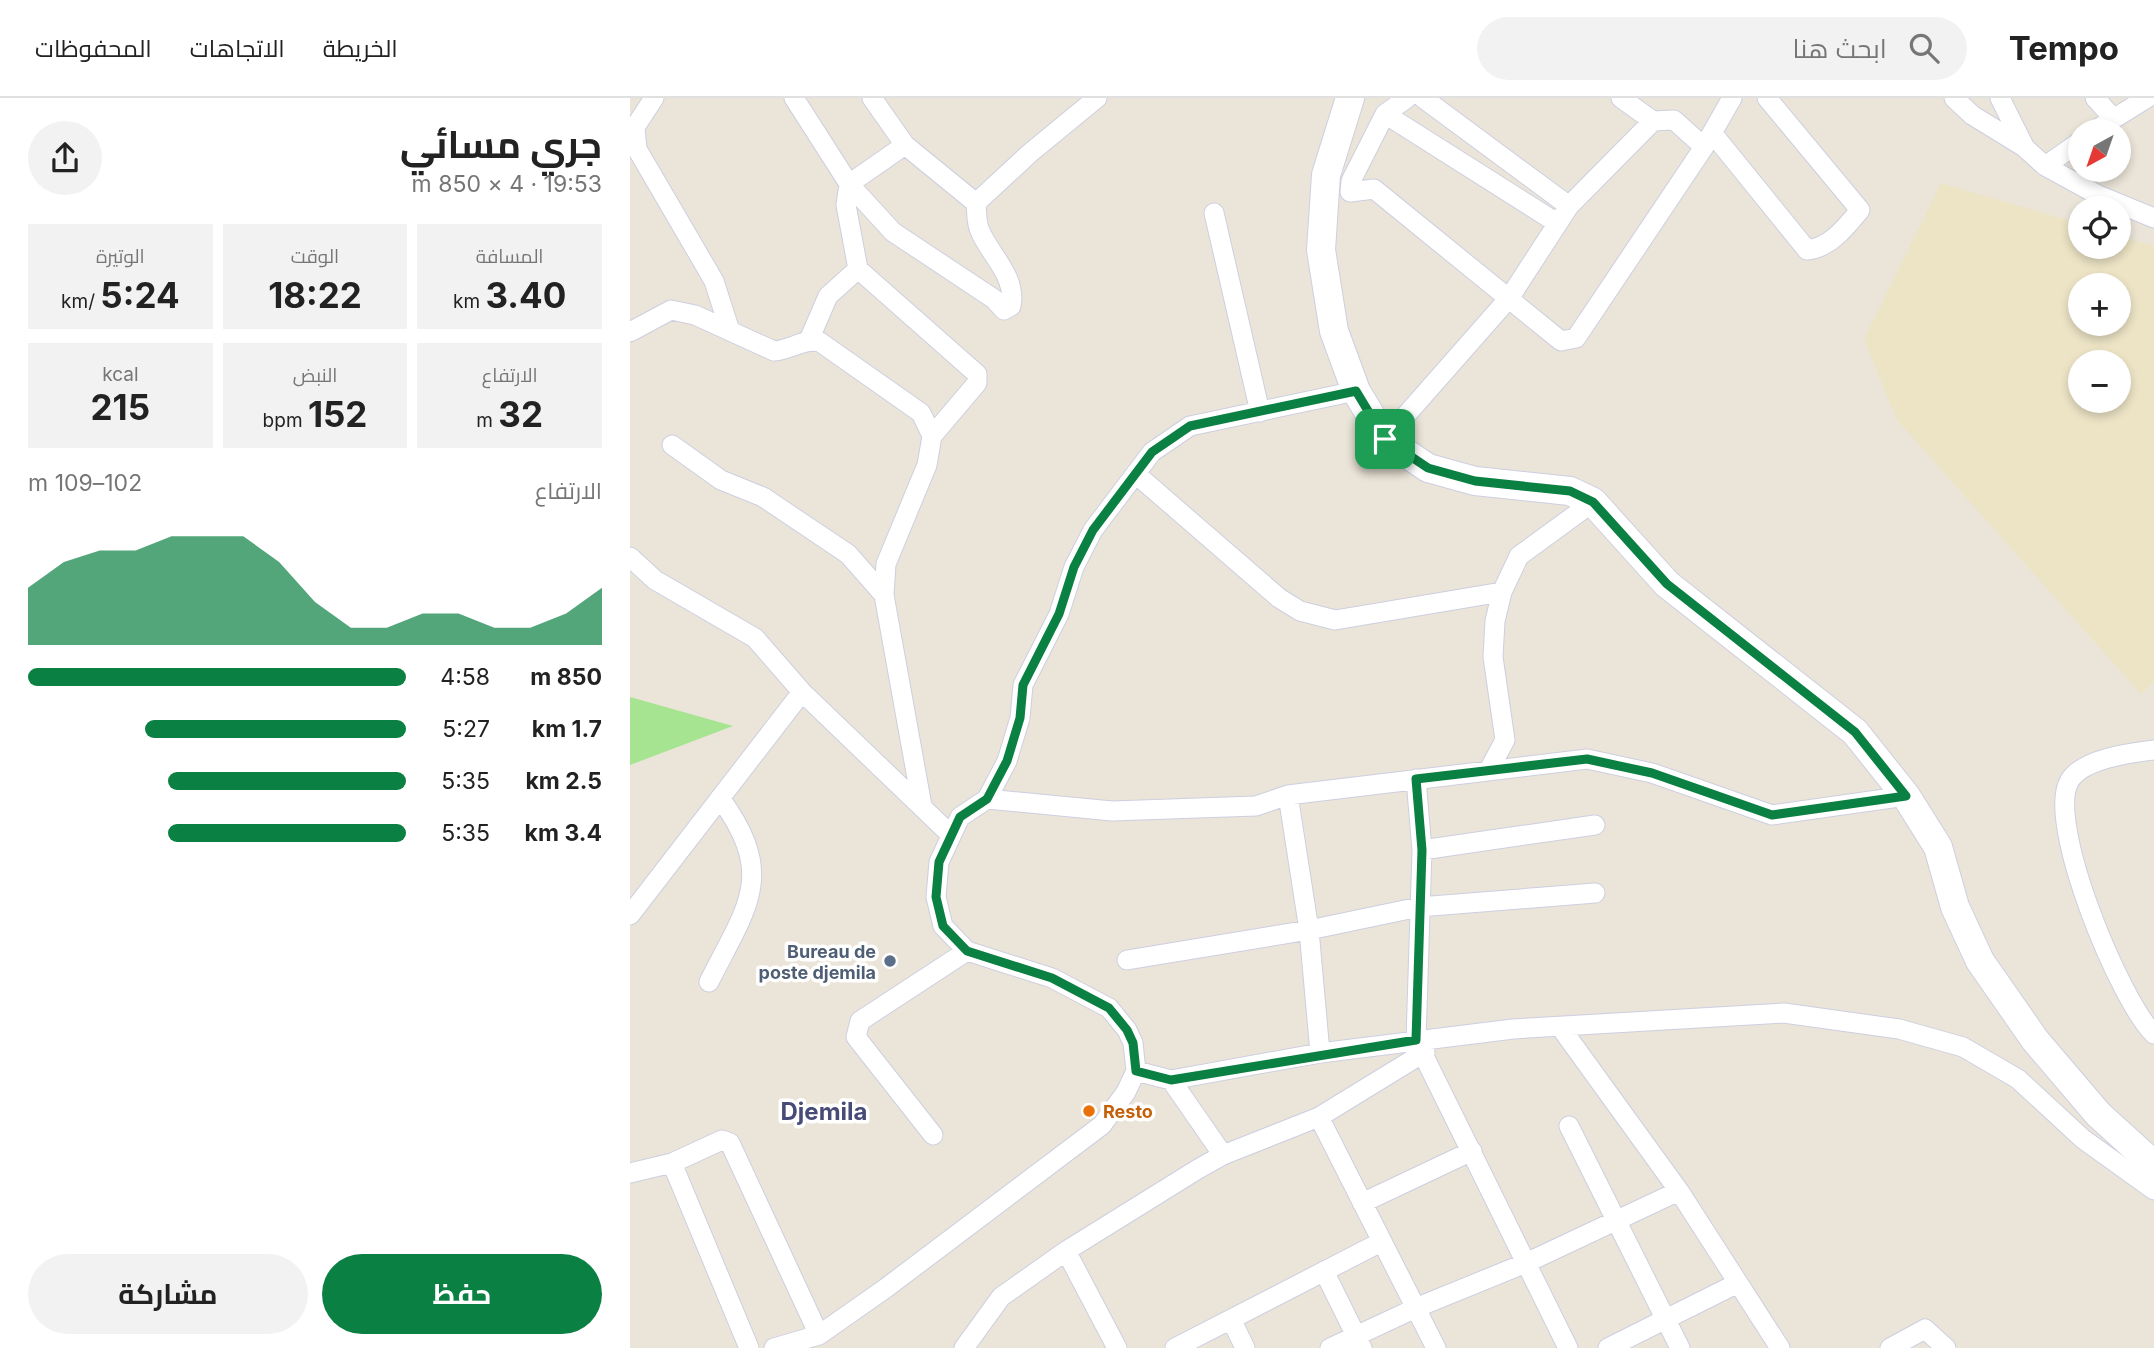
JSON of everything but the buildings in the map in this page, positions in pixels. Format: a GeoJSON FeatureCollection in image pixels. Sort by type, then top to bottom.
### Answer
{"type":"FeatureCollection","features":[{"type":"Feature","properties":{"kind":"main road"},"geometry":{"type":"LineString","coordinates":[[1350,98],[1326,175],[1321,250],[1334,331],[1356,391],[1385,439],[1428,468],[1475,481],[1570,491],[1593,502],[1667,584],[1855,732],[1906,796],[1938,847],[1955,907],[1980,961],[2035,1040],[2134,1150],[2154,1165]]}},
{"type":"Feature","properties":{"kind":"street"},"geometry":{"type":"LineString","coordinates":[[654,98],[635,127],[637,149],[714,281],[730,331]]}},
{"type":"Feature","properties":{"kind":"street"},"geometry":{"type":"LineString","coordinates":[[794,98],[849,184],[893,232],[994,299],[1004,310],[1011,306],[1013,295],[1007,277],[978,229],[976,203],[905,145],[872,98]]}},
{"type":"Feature","properties":{"kind":"street"},"geometry":{"type":"LineString","coordinates":[[976,203],[1030,153],[1097,98]]}},
{"type":"Feature","properties":{"kind":"street"},"geometry":{"type":"LineString","coordinates":[[1406,98],[1385,114],[1351,181],[1350,192],[1374,190],[1510,297],[1561,341],[1576,338],[1708,140],[1732,98]]}},
{"type":"Feature","properties":{"kind":"street"},"geometry":{"type":"LineString","coordinates":[[1423,98],[1569,206]]}},
{"type":"Feature","properties":{"kind":"street"},"geometry":{"type":"LineString","coordinates":[[1621,98],[1653,121],[1674,120],[1708,140],[1807,250],[1819,249],[1842,232],[1860,211],[1767,98]]}},
{"type":"Feature","properties":{"kind":"street"},"geometry":{"type":"LineString","coordinates":[[1954,98],[1972,115],[2024,147],[2045,166],[2098,195],[2154,218]]}},
{"type":"Feature","properties":{"kind":"street"},"geometry":{"type":"LineString","coordinates":[[2000,98],[2024,147]]}},
{"type":"Feature","properties":{"kind":"street"},"geometry":{"type":"LineString","coordinates":[[2095,98],[2113,118],[2123,116],[2147,98]]}},
{"type":"Feature","properties":{"kind":"street"},"geometry":{"type":"LineString","coordinates":[[1385,114],[1557,223]]}},
{"type":"Feature","properties":{"kind":"street"},"geometry":{"type":"LineString","coordinates":[[1385,439],[1510,297],[1569,206],[1653,121]]}},
{"type":"Feature","properties":{"kind":"street"},"geometry":{"type":"LineString","coordinates":[[905,145],[849,184],[846,205],[858,269],[978,374],[977,383],[932,436],[927,465],[886,564],[884,595],[922,806]]}},
{"type":"Feature","properties":{"kind":"street"},"geometry":{"type":"LineString","coordinates":[[2045,166],[2068,150]]}},
{"type":"Feature","properties":{"kind":"street"},"geometry":{"type":"LineString","coordinates":[[1214,213],[1259,412]]}},
{"type":"Feature","properties":{"kind":"street"},"geometry":{"type":"LineString","coordinates":[[809,340],[828,296],[858,269]]}},
{"type":"Feature","properties":{"kind":"street"},"geometry":{"type":"LineString","coordinates":[[630,332],[671,310],[695,315],[774,351],[787,350],[809,340],[820,342],[921,413],[932,436]]}},
{"type":"Feature","properties":{"kind":"street"},"geometry":{"type":"LineString","coordinates":[[774,1348],[819,1335],[886,1289],[1102,1125],[1126,1092],[1136,1071],[1133,1043],[1127,1030],[1109,1008],[1052,978],[967,951],[943,926],[936,897],[939,862],[960,817],[987,799],[1007,761],[1020,718],[1023,685],[1059,614],[1074,567],[1093,530],[1152,452],[1190,426],[1356,391]]}},
{"type":"Feature","properties":{"kind":"street"},"geometry":{"type":"LineString","coordinates":[[672,444],[721,480],[763,497],[848,554],[884,595]]}},
{"type":"Feature","properties":{"kind":"street"},"geometry":{"type":"LineString","coordinates":[[1137,475],[1279,598],[1300,611],[1335,620],[1502,592]]}},
{"type":"Feature","properties":{"kind":"street"},"geometry":{"type":"LineString","coordinates":[[1490,768],[1504,740],[1493,657],[1495,621],[1502,592],[1519,556],[1593,502]]}},
{"type":"Feature","properties":{"kind":"street"},"geometry":{"type":"LineString","coordinates":[[630,557],[656,580],[755,638],[802,692],[951,835]]}},
{"type":"Feature","properties":{"kind":"street"},"geometry":{"type":"LineString","coordinates":[[630,915],[802,692]]}},
{"type":"Feature","properties":{"kind":"street"},"geometry":{"type":"LineString","coordinates":[[2154,750],[2122,754],[2084,768],[2069,780],[2066,801],[2071,850],[2106,956],[2138,1014],[2154,1034]]}},
{"type":"Feature","properties":{"kind":"street"},"geometry":{"type":"LineString","coordinates":[[987,799],[1112,811],[1255,806],[1288,795],[1490,768],[1587,759],[1652,773],[1772,815],[1906,796]]}},
{"type":"Feature","properties":{"kind":"street"},"geometry":{"type":"LineString","coordinates":[[1416,779],[1422,850],[1419,907],[1421,1046],[1567,1348]]}},
{"type":"Feature","properties":{"kind":"street"},"geometry":{"type":"LineString","coordinates":[[1288,795],[1308,930],[1320,1053]]}},
{"type":"Feature","properties":{"kind":"street"},"geometry":{"type":"LineString","coordinates":[[709,982],[753,889],[750,855],[740,825],[720,798]]}},
{"type":"Feature","properties":{"kind":"street"},"geometry":{"type":"LineString","coordinates":[[1422,850],[1595,825]]}},
{"type":"Feature","properties":{"kind":"street"},"geometry":{"type":"LineString","coordinates":[[1127,960],[1308,930],[1419,907],[1595,893]]}},
{"type":"Feature","properties":{"kind":"street"},"geometry":{"type":"LineString","coordinates":[[933,1135],[856,1037],[856,1028],[860,1021],[967,951]]}},
{"type":"Feature","properties":{"kind":"street"},"geometry":{"type":"LineString","coordinates":[[1136,1071],[1171,1080],[1320,1053],[1421,1046],[1513,1029],[1784,1013],[1899,1029],[1964,1047],[2018,1079],[2083,1139],[2154,1190]]}},
{"type":"Feature","properties":{"kind":"street"},"geometry":{"type":"LineString","coordinates":[[1561,1028],[1679,1191],[1736,1284],[1780,1348]]}},
{"type":"Feature","properties":{"kind":"street"},"geometry":{"type":"LineString","coordinates":[[964,1348],[1002,1297],[1066,1251],[1223,1155],[1319,1117],[1421,1046]]}},
{"type":"Feature","properties":{"kind":"street"},"geometry":{"type":"LineString","coordinates":[[1171,1080],[1223,1155]]}},
{"type":"Feature","properties":{"kind":"street"},"geometry":{"type":"LineString","coordinates":[[1319,1117],[1381,1242],[1418,1307],[1436,1348]]}},
{"type":"Feature","properties":{"kind":"street"},"geometry":{"type":"LineString","coordinates":[[1569,1126],[1680,1348]]}},
{"type":"Feature","properties":{"kind":"street"},"geometry":{"type":"LineString","coordinates":[[630,1173],[672,1163],[722,1140],[730,1143],[819,1335]]}},
{"type":"Feature","properties":{"kind":"street"},"geometry":{"type":"LineString","coordinates":[[1362,1203],[1472,1151]]}},
{"type":"Feature","properties":{"kind":"street"},"geometry":{"type":"LineString","coordinates":[[672,1163],[749,1348]]}},
{"type":"Feature","properties":{"kind":"street"},"geometry":{"type":"LineString","coordinates":[[1330,1348],[1359,1341],[1418,1307],[1526,1263],[1679,1191]]}},
{"type":"Feature","properties":{"kind":"street"},"geometry":{"type":"LineString","coordinates":[[1175,1348],[1381,1242]]}},
{"type":"Feature","properties":{"kind":"street"},"geometry":{"type":"LineString","coordinates":[[1066,1251],[1117,1348]]}},
{"type":"Feature","properties":{"kind":"street"},"geometry":{"type":"LineString","coordinates":[[1324,1272],[1359,1341]]}},
{"type":"Feature","properties":{"kind":"street"},"geometry":{"type":"LineString","coordinates":[[1608,1348],[1736,1284]]}},
{"type":"Feature","properties":{"kind":"street"},"geometry":{"type":"LineString","coordinates":[[1231,1319],[1245,1348]]}},
{"type":"Feature","properties":{"kind":"street"},"geometry":{"type":"LineString","coordinates":[[1891,1348],[1925,1329],[1946,1348]]}},
{"type":"Feature","properties":{"kind":"shaded area"},"geometry":{"type":"Polygon","coordinates":[[[1941,183],[2068,220],[2068,259],[2131,259],[2131,239],[2154,246],[2154,682],[2141,694],[1897,420],[1864,339],[1941,183]]]}},
{"type":"Feature","properties":{"kind":"green space"},"geometry":{"type":"Polygon","coordinates":[[[630,697],[733,726],[630,765],[630,697]]]}},
{"type":"Feature","properties":{"kind":"place","name":"Bureau de poste djemila"},"geometry":{"type":"Point","coordinates":[890,961]}},
{"type":"Feature","properties":{"kind":"place","name":"Resto"},"geometry":{"type":"Point","coordinates":[1089,1111]}},
{"type":"Feature","properties":{"kind":"district","name":"Djemila"},"geometry":{"type":"Point","coordinates":[824,1111]}},
{"type":"Feature","properties":{"kind":"route"},"geometry":{"type":"LineString","coordinates":[[1356,391],[1385,439],[1428,468],[1475,481],[1538,485],[1570,491],[1593,502],[1617,524],[1667,584],[1855,732],[1906,796],[1818,806],[1772,815],[1652,773],[1587,759],[1490,768],[1416,779],[1422,850],[1416,1040],[1320,1053],[1171,1080],[1136,1071],[1133,1043],[1127,1030],[1109,1008],[1052,978],[967,951],[943,926],[936,897],[939,862],[960,817],[987,799],[1007,761],[1020,718],[1023,685],[1059,614],[1074,567],[1093,530],[1152,452],[1190,426],[1356,391]]}}]}
